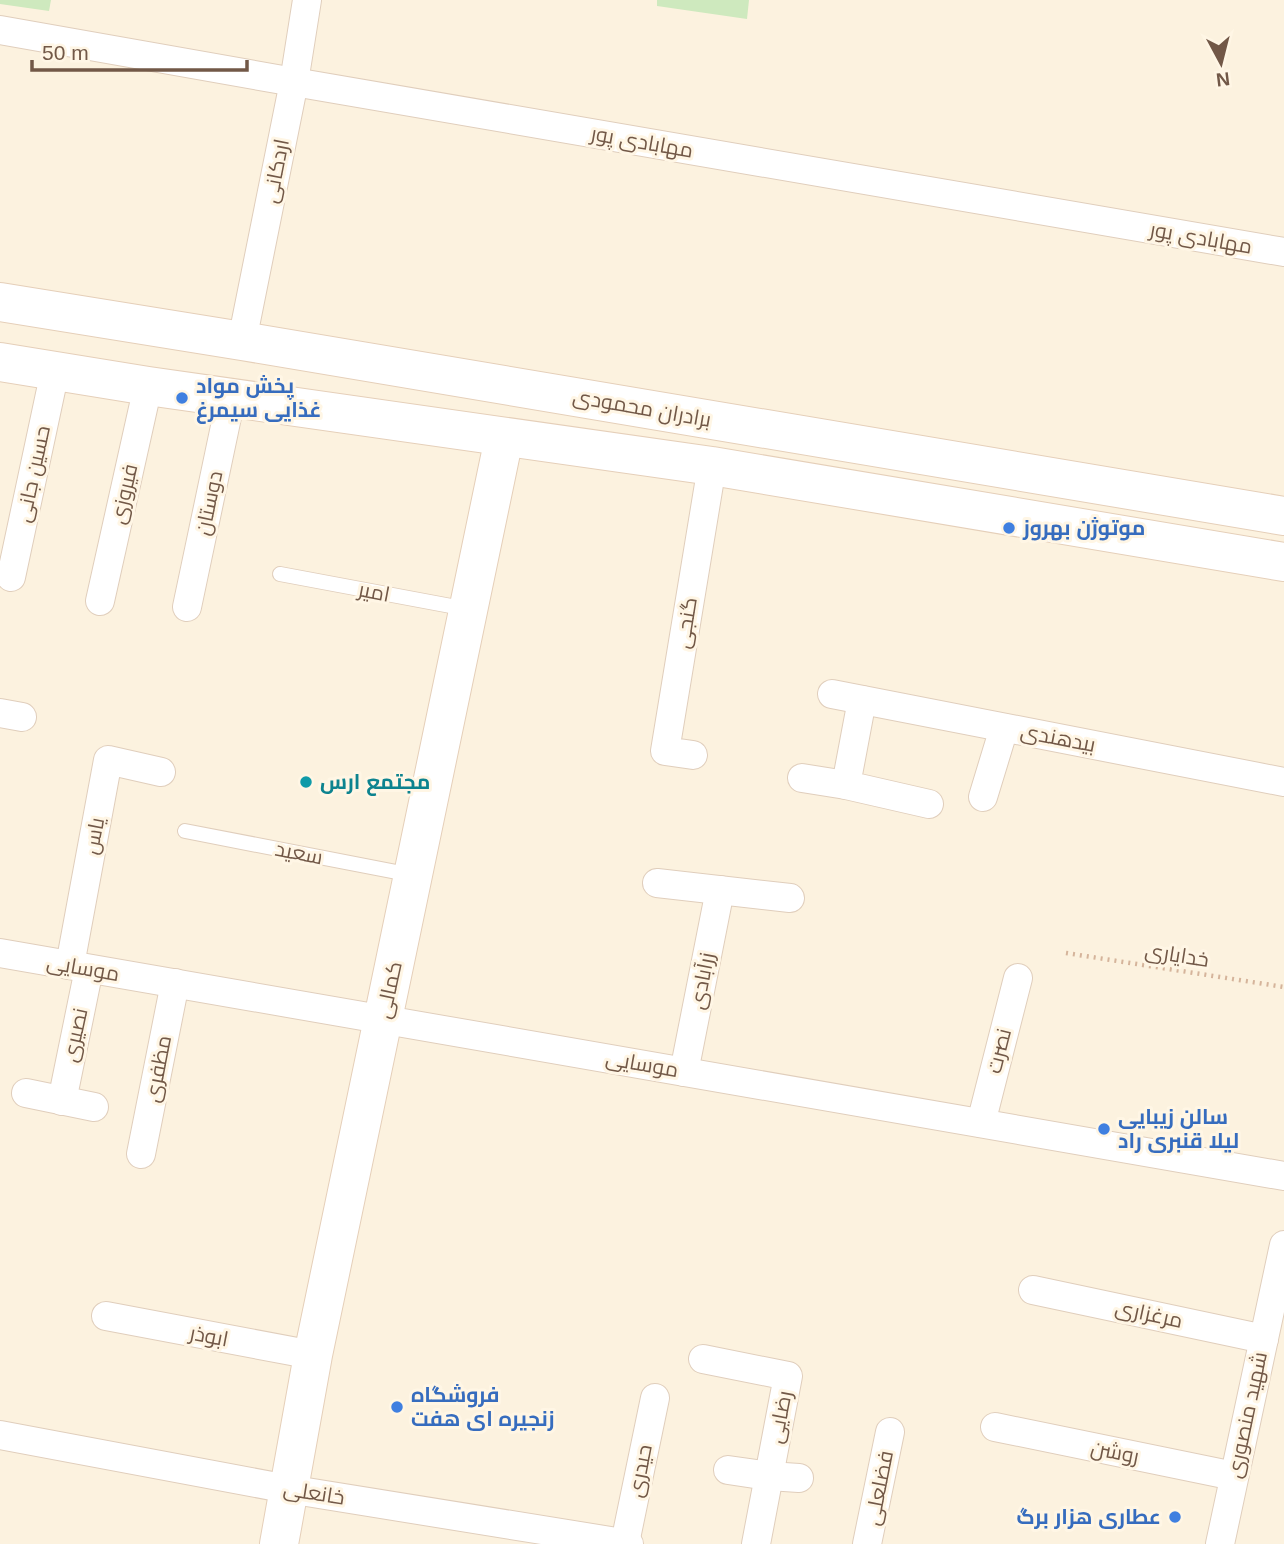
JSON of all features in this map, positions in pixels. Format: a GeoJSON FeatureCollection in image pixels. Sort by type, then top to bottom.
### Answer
{"type":"FeatureCollection","features":[{"type":"Feature","properties":{"kind":"main road","name":"برادران محمودی"},"geometry":{"type":"LineString","coordinates":[[0,302],[1284,516]]}},
{"type":"Feature","properties":{"kind":"main road"},"geometry":{"type":"LineString","coordinates":[[231,398],[242,341]]}},
{"type":"Feature","properties":{"kind":"main road"},"geometry":{"type":"LineString","coordinates":[[0,362],[148,386],[712,466],[1284,562]]}},
{"type":"Feature","properties":{"kind":"main road","name":"کمالی"},"geometry":{"type":"LineString","coordinates":[[279,1544],[313,1355],[504,438]]}},
{"type":"Feature","properties":{"kind":"main road"},"geometry":{"type":"LineString","coordinates":[[491,505],[526,468],[552,457],[597,450]]}},
{"type":"Feature","properties":{"kind":"street","name":"اردکانی"},"geometry":{"type":"LineString","coordinates":[[242,341],[294,82],[307,0]]}},
{"type":"Feature","properties":{"kind":"street","name":"مهابادی پور"},"geometry":{"type":"LineString","coordinates":[[0,30],[1284,252]]}},
{"type":"Feature","properties":{"kind":"street","name":"حسین جانی"},"geometry":{"type":"LineString","coordinates":[[11,576],[55,371]]}},
{"type":"Feature","properties":{"kind":"street","name":"فیروزی"},"geometry":{"type":"LineString","coordinates":[[100,601],[148,386]]}},
{"type":"Feature","properties":{"kind":"street","name":"دوستان"},"geometry":{"type":"LineString","coordinates":[[187,607],[231,398]]}},
{"type":"Feature","properties":{"kind":"street","name":"گنجی"},"geometry":{"type":"LineString","coordinates":[[693,755],[665,751],[712,466]]}},
{"type":"Feature","properties":{"kind":"street","name":"بیدهندی"},"geometry":{"type":"LineString","coordinates":[[832,694],[1284,782]]}},
{"type":"Feature","properties":{"kind":"street"},"geometry":{"type":"LineString","coordinates":[[846,785],[862,700]]}},
{"type":"Feature","properties":{"kind":"street"},"geometry":{"type":"LineString","coordinates":[[983,797],[1004,728]]}},
{"type":"Feature","properties":{"kind":"street","name":"یاس"},"geometry":{"type":"LineString","coordinates":[[79,967],[108,760],[161,772]]}},
{"type":"Feature","properties":{"kind":"street"},"geometry":{"type":"LineString","coordinates":[[802,778],[929,804]]}},
{"type":"Feature","properties":{"kind":"street"},"geometry":{"type":"LineString","coordinates":[[657,883],[790,898]]}},
{"type":"Feature","properties":{"kind":"street","name":"زرآبادی"},"geometry":{"type":"LineString","coordinates":[[684,1072],[720,890]]}},
{"type":"Feature","properties":{"kind":"street","name":"موسایی"},"geometry":{"type":"LineString","coordinates":[[0,953],[1284,1175]]}},
{"type":"Feature","properties":{"kind":"street","name":"نصیری"},"geometry":{"type":"LineString","coordinates":[[62,1101],[79,967]]}},
{"type":"Feature","properties":{"kind":"street","name":"نصرت"},"geometry":{"type":"LineString","coordinates":[[981,1124],[1018,978]]}},
{"type":"Feature","properties":{"kind":"street","name":"مظفری"},"geometry":{"type":"LineString","coordinates":[[141,1154],[175,984]]}},
{"type":"Feature","properties":{"kind":"street"},"geometry":{"type":"LineString","coordinates":[[26,1093],[94,1107]]}},
{"type":"Feature","properties":{"kind":"street","name":"شهید منصوری"},"geometry":{"type":"LineString","coordinates":[[1220,1544],[1234,1476],[1269,1356],[1284,1245]]}},
{"type":"Feature","properties":{"kind":"street","name":"مرغزاری"},"geometry":{"type":"LineString","coordinates":[[1033,1290],[1269,1356]]}},
{"type":"Feature","properties":{"kind":"street","name":"ابوذر"},"geometry":{"type":"LineString","coordinates":[[106,1316],[313,1355]]}},
{"type":"Feature","properties":{"kind":"street","name":"رضایی"},"geometry":{"type":"LineString","coordinates":[[703,1359],[788,1376],[756,1544]]}},
{"type":"Feature","properties":{"kind":"street","name":"حیدری"},"geometry":{"type":"LineString","coordinates":[[627,1544],[655,1398]]}},
{"type":"Feature","properties":{"kind":"street","name":"روشن"},"geometry":{"type":"LineString","coordinates":[[995,1427],[1234,1476]]}},
{"type":"Feature","properties":{"kind":"street","name":"فضلعلی"},"geometry":{"type":"LineString","coordinates":[[867,1544],[890,1432]]}},
{"type":"Feature","properties":{"kind":"street","name":"خانعلی"},"geometry":{"type":"LineString","coordinates":[[0,1435],[288,1489],[627,1544]]}},
{"type":"Feature","properties":{"kind":"street"},"geometry":{"type":"LineString","coordinates":[[728,1470],[799,1478]]}},
{"type":"Feature","properties":{"kind":"lane","name":"امیر"},"geometry":{"type":"LineString","coordinates":[[280,574],[468,609]]}},
{"type":"Feature","properties":{"kind":"lane","name":"سعید"},"geometry":{"type":"LineString","coordinates":[[185,831],[414,875]]}},
{"type":"Feature","properties":{"kind":"path","name":"خدایاری"},"geometry":{"type":"LineString","coordinates":[[1066,953],[1284,987]]}},
{"type":"Feature","properties":{"kind":"green space"},"geometry":{"type":"Polygon","coordinates":[[[0,0],[51,0],[49,11],[0,4],[0,0]]]}},
{"type":"Feature","properties":{"kind":"green space"},"geometry":{"type":"Polygon","coordinates":[[[657,0],[749,0],[747,19],[657,6],[657,0]]]}},
{"type":"Feature","properties":{"kind":"place","name":"پخش مواد غذایی سیمرغ"},"geometry":{"type":"Point","coordinates":[182,398]}},
{"type":"Feature","properties":{"kind":"place","name":"موتوژن بهروز"},"geometry":{"type":"Point","coordinates":[1009,528]}},
{"type":"Feature","properties":{"kind":"place","name":"مجتمع ارس"},"geometry":{"type":"Point","coordinates":[306,782]}},
{"type":"Feature","properties":{"kind":"place","name":"سالن زیبایی لیلا قنبری راد"},"geometry":{"type":"Point","coordinates":[1104,1129]}},
{"type":"Feature","properties":{"kind":"place","name":"فروشگاه زنجیره ای هفت"},"geometry":{"type":"Point","coordinates":[397,1407]}},
{"type":"Feature","properties":{"kind":"place","name":"عطاری هزار برگ"},"geometry":{"type":"Point","coordinates":[1175,1517]}}]}
